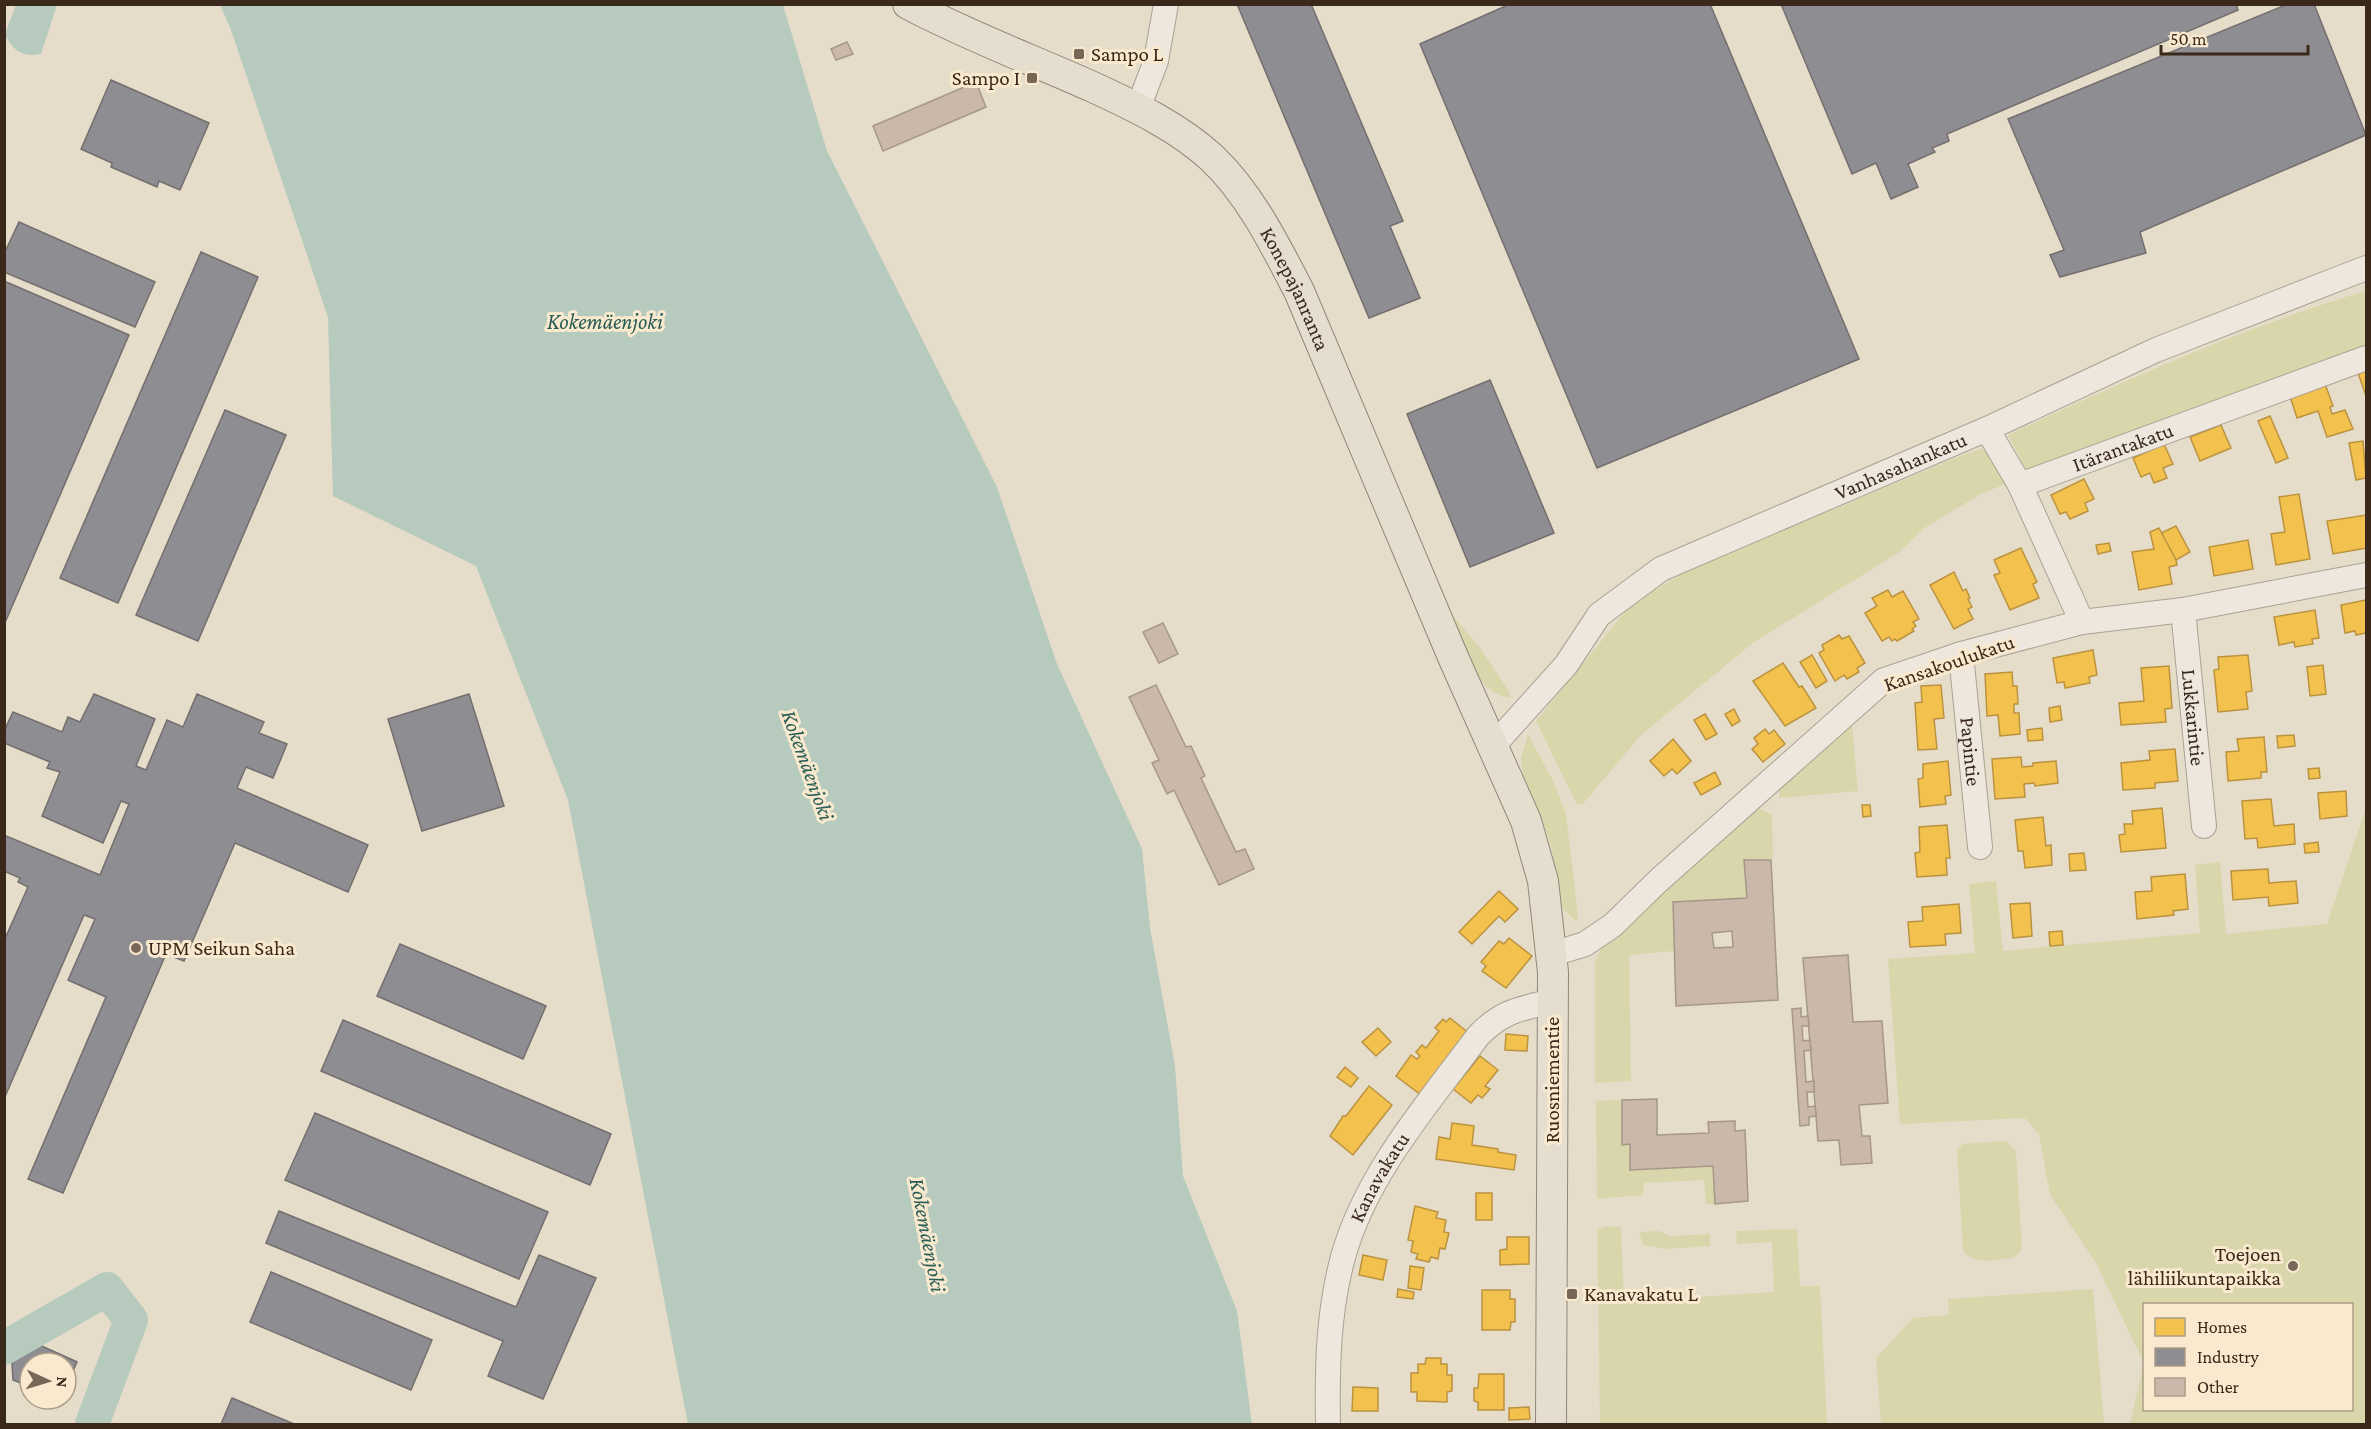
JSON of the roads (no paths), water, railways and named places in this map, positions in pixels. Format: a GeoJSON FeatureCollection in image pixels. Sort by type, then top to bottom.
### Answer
{"type":"FeatureCollection","features":[{"type":"Feature","properties":{"kind":"main road","name":"Konepajanranta"},"geometry":{"type":"LineString","coordinates":[[908,4],[959,30],[1056,70],[1138,108],[1178,133],[1212,159],[1244,196],[1274,242],[1299,291],[1492,746]]}},
{"type":"Feature","properties":{"kind":"main road","name":"Ruosniementie"},"geometry":{"type":"LineString","coordinates":[[1492,746],[1526,821],[1540,871],[1553,954],[1551,1425]]}},
{"type":"Feature","properties":{"kind":"street"},"geometry":{"type":"LineString","coordinates":[[1138,108],[1156,61],[1164,27],[1166,4]]}},
{"type":"Feature","properties":{"kind":"street","name":"Vanhasahankatu"},"geometry":{"type":"LineString","coordinates":[[1492,746],[1566,665],[1599,615],[1661,569],[1987,429],[2156,350],[2367,268]]}},
{"type":"Feature","properties":{"kind":"street","name":"Itärantakatu"},"geometry":{"type":"LineString","coordinates":[[2020,485],[2367,358]]}},
{"type":"Feature","properties":{"kind":"street"},"geometry":{"type":"LineString","coordinates":[[1987,429],[2020,485],[2082,622]]}},
{"type":"Feature","properties":{"kind":"street","name":"Kansakoulukatu"},"geometry":{"type":"LineString","coordinates":[[1553,954],[1585,944],[1613,925],[1667,873],[1884,680],[1961,654],[2082,622],[2183,610],[2367,575]]}},
{"type":"Feature","properties":{"kind":"street","name":"Lukkarintie"},"geometry":{"type":"LineString","coordinates":[[2183,610],[2205,826]]}},
{"type":"Feature","properties":{"kind":"street","name":"Papintie"},"geometry":{"type":"LineString","coordinates":[[1961,654],[1980,847]]}},
{"type":"Feature","properties":{"kind":"street","name":"Kanavakatu"},"geometry":{"type":"LineString","coordinates":[[1328,1425],[1327,1371],[1331,1313],[1343,1256],[1359,1214],[1392,1154],[1479,1036],[1492,1022],[1509,1011],[1553,1001]]}},
{"type":"Feature","properties":{"kind":"water"},"geometry":{"type":"Polygon","coordinates":[[[16,5],[57,5],[41,54],[29,55],[19,52],[8,40],[5,34],[16,5]]]}},
{"type":"Feature","properties":{"kind":"water","name":"Kokemäenjoki"},"geometry":{"type":"Polygon","coordinates":[[[220,5],[783,5],[827,151],[997,487],[1057,664],[1142,849],[1150,928],[1175,1066],[1183,1176],[1237,1311],[1252,1424],[688,1424],[568,800],[476,566],[333,496],[328,317],[230,27],[220,5]]]}},
{"type":"Feature","properties":{"kind":"waterway"},"geometry":{"type":"LineString","coordinates":[[4,1348],[107,1289],[131,1320],[92,1424]]}},
{"type":"Feature","properties":{"kind":"place","name":"Sampo L"},"geometry":{"type":"Point","coordinates":[1079,54]}},
{"type":"Feature","properties":{"kind":"place","name":"Sampo I"},"geometry":{"type":"Point","coordinates":[1032,78]}},
{"type":"Feature","properties":{"kind":"place","name":"UPM Seikun Saha"},"geometry":{"type":"Point","coordinates":[136,948]}},
{"type":"Feature","properties":{"kind":"place","name":"Toejoen lähiliikuntapaikka"},"geometry":{"type":"Point","coordinates":[2293,1266]}},
{"type":"Feature","properties":{"kind":"place","name":"Kanavakatu L"},"geometry":{"type":"Point","coordinates":[1572,1294]}}]}
